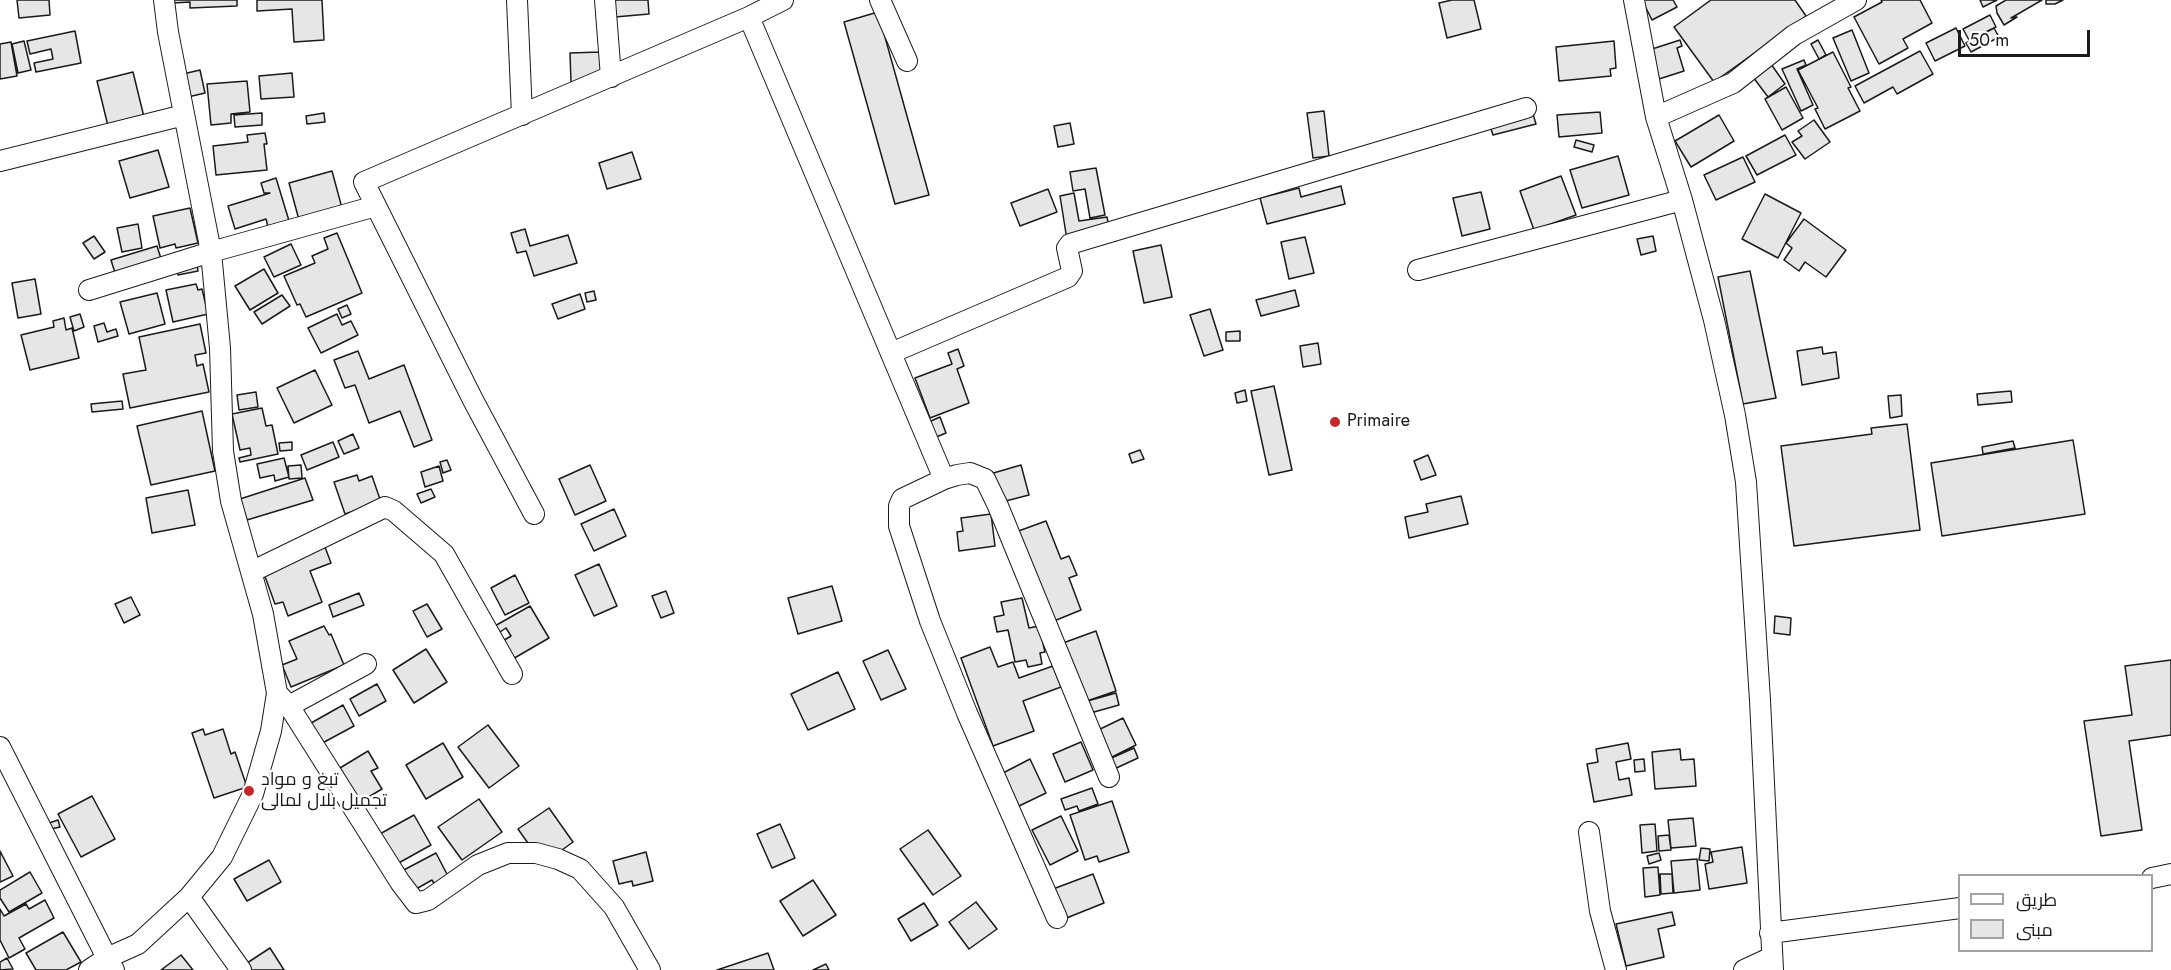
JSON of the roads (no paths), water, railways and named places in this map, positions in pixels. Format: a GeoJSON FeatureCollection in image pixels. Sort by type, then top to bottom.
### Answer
{"type":"FeatureCollection","features":[{"type":"Feature","properties":{"kind":"street"},"geometry":{"type":"LineString","coordinates":[[164,0],[184,116],[212,252],[220,348],[223,452],[231,501],[263,614],[283,700],[400,882],[416,903],[428,900],[478,865],[508,853],[536,853],[558,859],[580,869],[614,907],[650,970]]}},
{"type":"Feature","properties":{"kind":"street"},"geometry":{"type":"LineString","coordinates":[[516,0],[522,115]]}},
{"type":"Feature","properties":{"kind":"street"},"geometry":{"type":"LineString","coordinates":[[605,0],[611,77]]}},
{"type":"Feature","properties":{"kind":"street"},"geometry":{"type":"LineString","coordinates":[[534,514],[473,400],[364,182],[611,77],[783,0]]}},
{"type":"Feature","properties":{"kind":"street"},"geometry":{"type":"LineString","coordinates":[[880,0],[907,61]]}},
{"type":"Feature","properties":{"kind":"street"},"geometry":{"type":"LineString","coordinates":[[1634,0],[1656,117],[1682,200],[1717,331],[1735,415],[1746,482],[1760,700],[1772,964],[1744,970]]}},
{"type":"Feature","properties":{"kind":"street"},"geometry":{"type":"LineString","coordinates":[[1656,117],[1733,83],[1794,35],[1856,0]]}},
{"type":"Feature","properties":{"kind":"street"},"geometry":{"type":"LineString","coordinates":[[749,17],[944,479]]}},
{"type":"Feature","properties":{"kind":"street"},"geometry":{"type":"LineString","coordinates":[[891,353],[1068,277],[1071,271],[1066,248],[1070,244],[1526,108]]}},
{"type":"Feature","properties":{"kind":"street"},"geometry":{"type":"LineString","coordinates":[[0,161],[184,116]]}},
{"type":"Feature","properties":{"kind":"street"},"geometry":{"type":"LineString","coordinates":[[1418,270],[1682,200]]}},
{"type":"Feature","properties":{"kind":"street"},"geometry":{"type":"LineString","coordinates":[[89,290],[212,252],[376,206]]}},
{"type":"Feature","properties":{"kind":"street"},"geometry":{"type":"LineString","coordinates":[[1057,918],[930,621],[899,526],[899,506],[902,499],[944,479],[970,473],[985,479],[1109,777]]}},
{"type":"Feature","properties":{"kind":"street"},"geometry":{"type":"LineString","coordinates":[[251,572],[385,507],[394,511],[444,554],[512,674]]}},
{"type":"Feature","properties":{"kind":"street"},"geometry":{"type":"LineString","coordinates":[[89,970],[110,964],[138,944],[189,897],[222,857],[253,794],[271,731],[283,700],[366,664]]}},
{"type":"Feature","properties":{"kind":"street"},"geometry":{"type":"LineString","coordinates":[[0,747],[110,964]]}},
{"type":"Feature","properties":{"kind":"street"},"geometry":{"type":"LineString","coordinates":[[1589,832],[1600,911],[1616,970]]}},
{"type":"Feature","properties":{"kind":"street"},"geometry":{"type":"LineString","coordinates":[[2153,878],[2171,874]]}},
{"type":"Feature","properties":{"kind":"street"},"geometry":{"type":"LineString","coordinates":[[189,897],[241,970]]}},
{"type":"Feature","properties":{"kind":"street"},"geometry":{"type":"LineString","coordinates":[[1770,933],[1958,908]]}},
{"type":"Feature","properties":{"kind":"place","name":"Primaire"},"geometry":{"type":"Point","coordinates":[1335,422]}},
{"type":"Feature","properties":{"kind":"place","name":"تبغ و مواد تجميل بلال لمالى"},"geometry":{"type":"Point","coordinates":[249,791]}}]}
